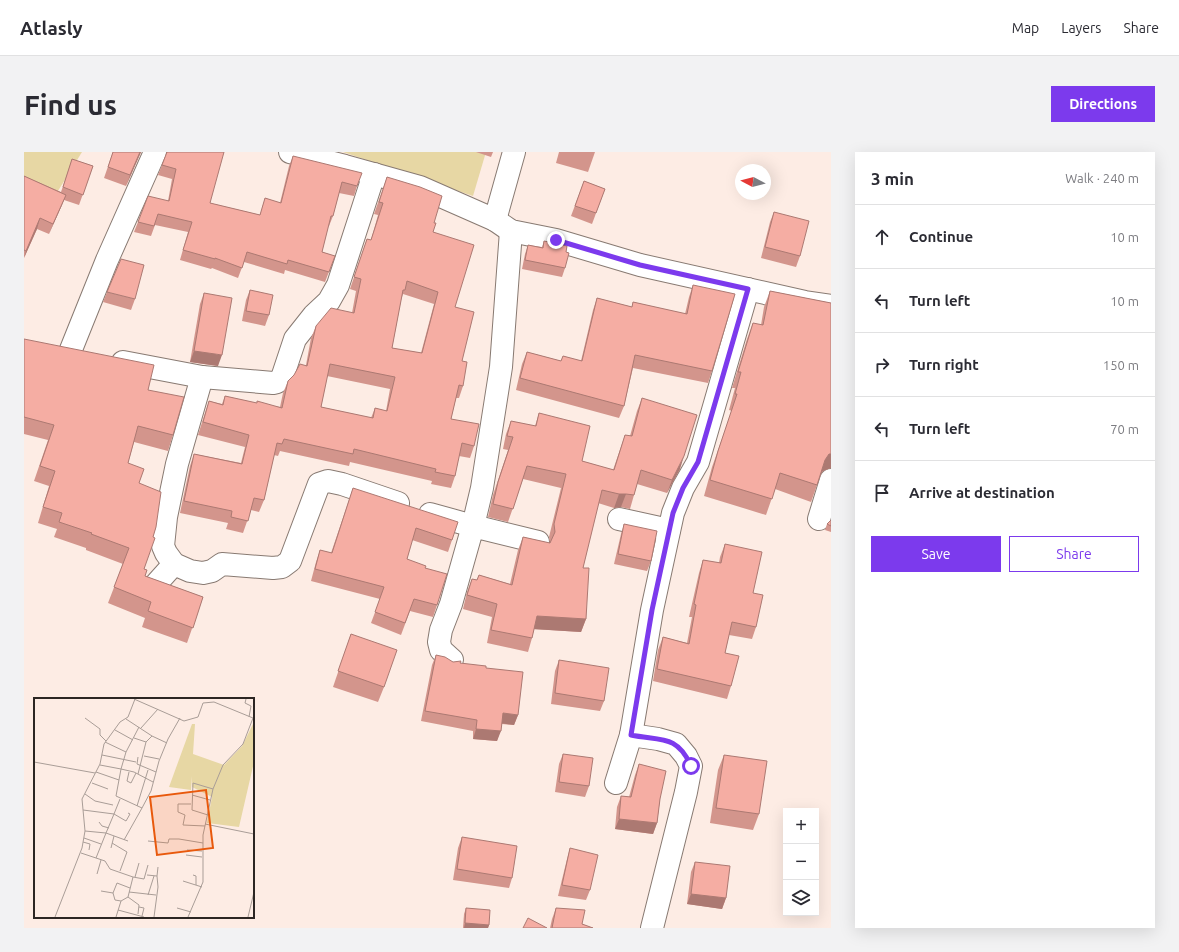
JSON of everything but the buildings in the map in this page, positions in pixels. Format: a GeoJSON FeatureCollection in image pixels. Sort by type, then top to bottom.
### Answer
{"type":"FeatureCollection","features":[{"type":"Feature","properties":{"kind":"street"},"geometry":{"type":"LineString","coordinates":[[70,352],[107,260],[155,152]]}},
{"type":"Feature","properties":{"kind":"street"},"geometry":{"type":"LineString","coordinates":[[290,152],[420,187],[503,225],[640,265],[805,302],[831,306]]}},
{"type":"Feature","properties":{"kind":"street"},"geometry":{"type":"LineString","coordinates":[[452,660],[441,650],[438,642],[451,604],[482,488],[501,367],[503,225],[514,152]]}},
{"type":"Feature","properties":{"kind":"street"},"geometry":{"type":"LineString","coordinates":[[47,348],[202,377],[273,383],[277,382],[282,378],[295,339],[314,315],[329,301],[338,285],[374,174]]}},
{"type":"Feature","properties":{"kind":"street"},"geometry":{"type":"LineString","coordinates":[[616,783],[633,726],[652,610],[673,513],[683,488],[698,462],[748,289]]}},
{"type":"Feature","properties":{"kind":"street"},"geometry":{"type":"LineString","coordinates":[[202,377],[178,464],[166,517],[163,546],[174,564],[190,571],[203,574],[212,571],[222,564],[273,568],[282,567],[290,561],[319,484],[328,481],[342,484],[473,526],[538,542]]}},
{"type":"Feature","properties":{"kind":"street"},"geometry":{"type":"LineString","coordinates":[[819,519],[831,480]]}},
{"type":"Feature","properties":{"kind":"street"},"geometry":{"type":"LineString","coordinates":[[620,519],[669,530]]}},
{"type":"Feature","properties":{"kind":"street"},"geometry":{"type":"LineString","coordinates":[[156,584],[174,564]]}},
{"type":"Feature","properties":{"kind":"street"},"geometry":{"type":"LineString","coordinates":[[633,726],[658,739],[676,744],[686,756],[691,766],[686,792],[652,928]]}},
{"type":"Feature","properties":{"kind":"shaded area"},"geometry":{"type":"Polygon","coordinates":[[[24,152],[82,152],[24,246],[24,152]]]}},
{"type":"Feature","properties":{"kind":"shaded area"},"geometry":{"type":"Polygon","coordinates":[[[343,152],[486,152],[473,196],[343,152]]]}},
{"type":"Feature","properties":{"kind":"route"},"geometry":{"type":"LineString","coordinates":[[556,240],[640,265],[748,289],[698,462],[683,488],[673,513],[663,553],[652,610],[631,735],[658,739],[676,744],[686,756],[691,766]]}}]}
